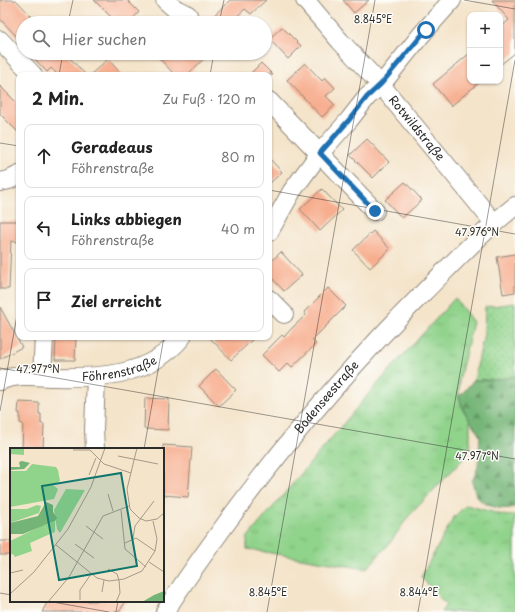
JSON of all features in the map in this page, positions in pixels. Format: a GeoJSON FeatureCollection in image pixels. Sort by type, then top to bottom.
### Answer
{"type":"FeatureCollection","features":[{"type":"Feature","properties":{"kind":"street"},"geometry":{"type":"LineString","coordinates":[[165,0],[174,8],[188,15]]}},
{"type":"Feature","properties":{"kind":"street","name":"Rotwildstraße"},"geometry":{"type":"LineString","coordinates":[[305,0],[340,41],[381,84],[494,223]]}},
{"type":"Feature","properties":{"kind":"street"},"geometry":{"type":"LineString","coordinates":[[272,227],[292,190],[320,153],[452,0]]}},
{"type":"Feature","properties":{"kind":"street"},"geometry":{"type":"LineString","coordinates":[[0,40],[16,57]]}},
{"type":"Feature","properties":{"kind":"street"},"geometry":{"type":"LineString","coordinates":[[19,60],[30,72]]}},
{"type":"Feature","properties":{"kind":"street"},"geometry":{"type":"LineString","coordinates":[[272,104],[375,211]]}},
{"type":"Feature","properties":{"kind":"street"},"geometry":{"type":"LineString","coordinates":[[0,182],[16,176]]}},
{"type":"Feature","properties":{"kind":"street","name":"Bodenseestraße"},"geometry":{"type":"LineString","coordinates":[[165,612],[204,554],[279,453],[345,376],[402,314],[494,223],[515,206]]}},
{"type":"Feature","properties":{"kind":"street"},"geometry":{"type":"LineString","coordinates":[[272,302],[284,314]]}},
{"type":"Feature","properties":{"kind":"street"},"geometry":{"type":"LineString","coordinates":[[42,376],[44,340]]}},
{"type":"Feature","properties":{"kind":"street","name":"Föhrenstraße"},"geometry":{"type":"LineString","coordinates":[[0,382],[8,378],[42,376],[96,377],[135,370],[152,363],[179,340]]}},
{"type":"Feature","properties":{"kind":"street"},"geometry":{"type":"LineString","coordinates":[[95,448],[94,430],[96,377]]}},
{"type":"Feature","properties":{"kind":"green space"},"geometry":{"type":"Polygon","coordinates":[[[455,298],[473,322],[459,380],[459,397],[464,411],[470,421],[470,447],[466,456],[408,517],[390,543],[366,569],[247,549],[247,538],[371,391],[455,298]]]}},
{"type":"Feature","properties":{"kind":"green space"},"geometry":{"type":"Polygon","coordinates":[[[515,303],[515,376],[499,379],[474,380],[484,334],[485,307],[515,303]]]}},
{"type":"Feature","properties":{"kind":"green space"},"geometry":{"type":"Polygon","coordinates":[[[515,376],[515,507],[505,509],[490,506],[477,497],[472,482],[478,467],[480,436],[464,411],[459,397],[474,380],[499,379],[515,376]]]}},
{"type":"Feature","properties":{"kind":"green space"},"geometry":{"type":"Polygon","coordinates":[[[466,505],[507,516],[515,515],[515,612],[441,612],[446,605],[421,577],[454,517],[466,505]]]}},
{"type":"Feature","properties":{"kind":"building"},"geometry":{"type":"Polygon","coordinates":[[[0,0],[16,0],[31,16],[16,16],[16,36],[0,19],[0,0]]]}},
{"type":"Feature","properties":{"kind":"building"},"geometry":{"type":"Polygon","coordinates":[[[94,0],[127,0],[139,12],[135,16],[110,16],[94,0]]]}},
{"type":"Feature","properties":{"kind":"building"},"geometry":{"type":"Polygon","coordinates":[[[230,0],[266,0],[251,14],[245,9],[238,16],[213,16],[230,0]]]}},
{"type":"Feature","properties":{"kind":"building"},"geometry":{"type":"Polygon","coordinates":[[[343,0],[369,0],[354,13],[343,0]]]}},
{"type":"Feature","properties":{"kind":"building"},"geometry":{"type":"Polygon","coordinates":[[[492,0],[515,0],[515,53],[503,63],[503,25],[509,20],[492,0]]]}},
{"type":"Feature","properties":{"kind":"building"},"geometry":{"type":"Polygon","coordinates":[[[282,27],[301,46],[288,59],[272,42],[272,36],[282,27]]]}},
{"type":"Feature","properties":{"kind":"building"},"geometry":{"type":"Polygon","coordinates":[[[467,56],[467,84],[477,84],[451,106],[433,84],[467,56]]]}},
{"type":"Feature","properties":{"kind":"building"},"geometry":{"type":"Polygon","coordinates":[[[36,60],[72,60],[83,72],[55,72],[51,68],[47,72],[36,60]]]}},
{"type":"Feature","properties":{"kind":"building"},"geometry":{"type":"Polygon","coordinates":[[[107,60],[109,60],[119,72],[93,72],[107,60]]]}},
{"type":"Feature","properties":{"kind":"building"},"geometry":{"type":"Polygon","coordinates":[[[161,60],[203,60],[190,72],[172,72],[161,60]]]}},
{"type":"Feature","properties":{"kind":"building"},"geometry":{"type":"Polygon","coordinates":[[[261,63],[270,72],[252,72],[261,63]]]}},
{"type":"Feature","properties":{"kind":"building"},"geometry":{"type":"Polygon","coordinates":[[[305,63],[322,81],[325,77],[335,88],[326,96],[335,105],[322,117],[287,80],[305,63]]]}},
{"type":"Feature","properties":{"kind":"building"},"geometry":{"type":"Polygon","coordinates":[[[0,86],[16,102],[16,130],[0,114],[0,86]]]}},
{"type":"Feature","properties":{"kind":"building"},"geometry":{"type":"Polygon","coordinates":[[[367,139],[389,162],[373,178],[350,155],[367,139]]]}},
{"type":"Feature","properties":{"kind":"building"},"geometry":{"type":"Polygon","coordinates":[[[272,161],[282,172],[272,181],[272,161]]]}},
{"type":"Feature","properties":{"kind":"building"},"geometry":{"type":"Polygon","coordinates":[[[405,182],[422,200],[402,218],[385,200],[405,182]]]}},
{"type":"Feature","properties":{"kind":"building"},"geometry":{"type":"Polygon","coordinates":[[[322,189],[342,210],[320,231],[300,209],[322,189]]]}},
{"type":"Feature","properties":{"kind":"building"},"geometry":{"type":"Polygon","coordinates":[[[0,221],[16,221],[16,242],[11,241],[9,289],[0,289],[0,221]]]}},
{"type":"Feature","properties":{"kind":"building"},"geometry":{"type":"Polygon","coordinates":[[[373,231],[390,249],[370,268],[353,250],[373,231]]]}},
{"type":"Feature","properties":{"kind":"building"},"geometry":{"type":"Polygon","coordinates":[[[281,252],[302,275],[284,291],[272,278],[272,260],[281,252]]]}},
{"type":"Feature","properties":{"kind":"building"},"geometry":{"type":"Polygon","coordinates":[[[515,254],[515,292],[503,294],[497,257],[515,254]]]}},
{"type":"Feature","properties":{"kind":"building"},"geometry":{"type":"Polygon","coordinates":[[[328,288],[346,306],[312,340],[316,344],[292,367],[288,363],[279,372],[262,355],[282,335],[284,337],[306,315],[304,312],[328,288]]]}},
{"type":"Feature","properties":{"kind":"building"},"geometry":{"type":"Polygon","coordinates":[[[0,307],[16,336],[16,340],[18,340],[22,347],[0,359],[0,307]]]}},
{"type":"Feature","properties":{"kind":"building"},"geometry":{"type":"Polygon","coordinates":[[[56,340],[76,340],[75,360],[55,360],[56,340]]]}},
{"type":"Feature","properties":{"kind":"building"},"geometry":{"type":"Polygon","coordinates":[[[212,340],[252,340],[231,360],[212,340]]]}},
{"type":"Feature","properties":{"kind":"building"},"geometry":{"type":"Polygon","coordinates":[[[216,369],[236,390],[219,406],[199,386],[216,369]]]}},
{"type":"Feature","properties":{"kind":"building"},"geometry":{"type":"Polygon","coordinates":[[[145,398],[169,399],[168,430],[144,429],[145,398]]]}},
{"type":"Feature","properties":{"kind":"building"},"geometry":{"type":"Polygon","coordinates":[[[19,402],[39,403],[41,424],[44,424],[43,448],[22,448],[23,424],[20,423],[20,413],[18,413],[19,402]]]}},
{"type":"Feature","properties":{"kind":"building"},"geometry":{"type":"Polygon","coordinates":[[[163,445],[192,447],[188,497],[164,495],[163,445]]]}},
{"type":"Feature","properties":{"kind":"building"},"geometry":{"type":"Polygon","coordinates":[[[0,541],[10,541],[10,555],[0,555],[0,541]]]}},
{"type":"Feature","properties":{"kind":"building"},"geometry":{"type":"Polygon","coordinates":[[[47,602],[125,602],[119,612],[42,612],[47,602]]]}},
{"type":"Feature","properties":{"kind":"route"},"geometry":{"type":"LineString","coordinates":[[375,211],[320,153],[426,30]]}}]}
